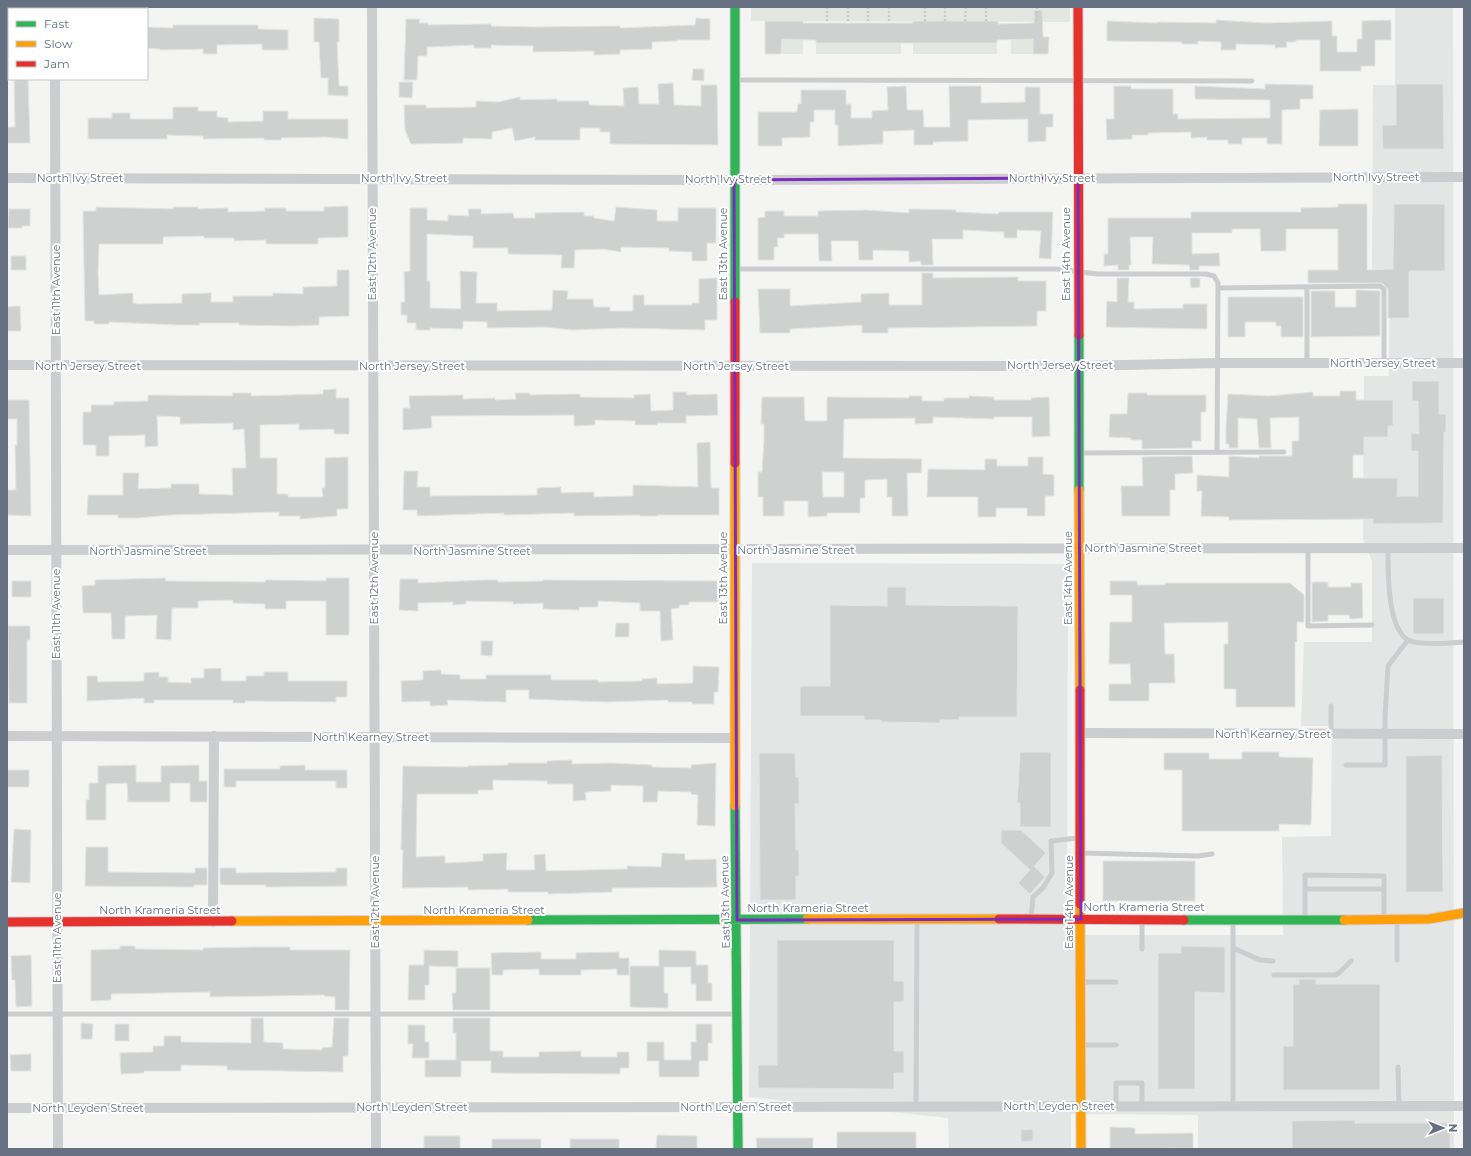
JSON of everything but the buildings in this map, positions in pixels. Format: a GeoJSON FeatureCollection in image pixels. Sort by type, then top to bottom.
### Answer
{"type":"FeatureCollection","features":[{"type":"Feature","properties":{"kind":"main road","name":"East 13th Avenue"},"geometry":{"type":"LineString","coordinates":[[735,7],[734,180],[736,366],[738,1149]]}},
{"type":"Feature","properties":{"kind":"main road","name":"East 14th Avenue"},"geometry":{"type":"LineString","coordinates":[[1078,7],[1081,1149]]}},
{"type":"Feature","properties":{"kind":"main road","name":"North Krameria Street"},"geometry":{"type":"LineString","coordinates":[[7,922],[375,922],[917,919],[1397,920],[1429,919],[1464,913]]}},
{"type":"Feature","properties":{"kind":"street","name":"East 12th Avenue"},"geometry":{"type":"LineString","coordinates":[[372,7],[376,1149]]}},
{"type":"Feature","properties":{"kind":"street","name":"East 11th Avenue"},"geometry":{"type":"LineString","coordinates":[[55,80],[58,1149]]}},
{"type":"Feature","properties":{"kind":"street","name":"North Ivy Street"},"geometry":{"type":"LineString","coordinates":[[7,178],[734,180],[1464,177]]}},
{"type":"Feature","properties":{"kind":"street","name":"North Jersey Street"},"geometry":{"type":"LineString","coordinates":[[7,365],[1078,366],[1218,363],[1464,363]]}},
{"type":"Feature","properties":{"kind":"street","name":"North Jasmine Street"},"geometry":{"type":"LineString","coordinates":[[7,550],[374,551],[1464,548]]}},
{"type":"Feature","properties":{"kind":"street","name":"North Kearney Street"},"geometry":{"type":"LineString","coordinates":[[1081,733],[1331,735],[1464,734]]}},
{"type":"Feature","properties":{"kind":"street","name":"North Kearney Street"},"geometry":{"type":"LineString","coordinates":[[7,736],[736,738]]}},
{"type":"Feature","properties":{"kind":"street"},"geometry":{"type":"LineString","coordinates":[[213,922],[214,736]]}},
{"type":"Feature","properties":{"kind":"street","name":"North Leyden Street"},"geometry":{"type":"LineString","coordinates":[[7,1108],[916,1108],[1081,1106],[1464,1106]]}},
{"type":"Feature","properties":{"kind":"lane"},"geometry":{"type":"LineString","coordinates":[[735,80],[1252,81]]}},
{"type":"Feature","properties":{"kind":"lane"},"geometry":{"type":"LineString","coordinates":[[735,269],[1057,269],[1097,274],[1206,274],[1214,276],[1218,284],[1217,452]]}},
{"type":"Feature","properties":{"kind":"lane"},"geometry":{"type":"LineString","coordinates":[[1218,288],[1380,286],[1384,289],[1384,363]]}},
{"type":"Feature","properties":{"kind":"lane"},"geometry":{"type":"LineString","coordinates":[[1307,287],[1307,363]]}},
{"type":"Feature","properties":{"kind":"lane"},"geometry":{"type":"LineString","coordinates":[[1078,453],[1284,452]]}},
{"type":"Feature","properties":{"kind":"lane"},"geometry":{"type":"LineString","coordinates":[[1308,549],[1308,626],[1372,625]]}},
{"type":"Feature","properties":{"kind":"lane"},"geometry":{"type":"LineString","coordinates":[[1388,549],[1388,566],[1393,619],[1408,640],[1418,643],[1464,642]]}},
{"type":"Feature","properties":{"kind":"lane"},"geometry":{"type":"LineString","coordinates":[[1346,765],[1385,765],[1388,666],[1408,640]]}},
{"type":"Feature","properties":{"kind":"lane"},"geometry":{"type":"LineString","coordinates":[[1331,706],[1331,735]]}},
{"type":"Feature","properties":{"kind":"lane"},"geometry":{"type":"LineString","coordinates":[[1031,920],[1033,896],[1043,888],[1052,873],[1051,841],[1081,837]]}},
{"type":"Feature","properties":{"kind":"lane"},"geometry":{"type":"LineString","coordinates":[[1081,853],[1198,856],[1212,854]]}},
{"type":"Feature","properties":{"kind":"lane"},"geometry":{"type":"LineString","coordinates":[[1305,919],[1305,875],[1384,876],[1384,920]]}},
{"type":"Feature","properties":{"kind":"lane"},"geometry":{"type":"LineString","coordinates":[[1305,889],[1384,889]]}},
{"type":"Feature","properties":{"kind":"lane"},"geometry":{"type":"LineString","coordinates":[[916,1108],[917,919]]}},
{"type":"Feature","properties":{"kind":"lane"},"geometry":{"type":"LineString","coordinates":[[1233,919],[1233,1106]]}},
{"type":"Feature","properties":{"kind":"lane"},"geometry":{"type":"LineString","coordinates":[[1142,920],[1142,950]]}},
{"type":"Feature","properties":{"kind":"lane"},"geometry":{"type":"LineString","coordinates":[[1397,920],[1397,960]]}},
{"type":"Feature","properties":{"kind":"lane"},"geometry":{"type":"LineString","coordinates":[[1233,948],[1260,960],[1273,961]]}},
{"type":"Feature","properties":{"kind":"lane"},"geometry":{"type":"LineString","coordinates":[[1274,975],[1335,975],[1351,961]]}},
{"type":"Feature","properties":{"kind":"lane"},"geometry":{"type":"LineString","coordinates":[[1081,982],[1116,982]]}},
{"type":"Feature","properties":{"kind":"lane"},"geometry":{"type":"LineString","coordinates":[[7,1014],[738,1014]]}},
{"type":"Feature","properties":{"kind":"lane"},"geometry":{"type":"LineString","coordinates":[[1081,1045],[1116,1045]]}},
{"type":"Feature","properties":{"kind":"lane"},"geometry":{"type":"LineString","coordinates":[[1398,1067],[1399,1106]]}},
{"type":"Feature","properties":{"kind":"lane"},"geometry":{"type":"LineString","coordinates":[[1116,1106],[1116,1083],[1142,1083],[1142,1106]]}},
{"type":"Feature","properties":{"kind":"path"},"geometry":{"type":"LineString","coordinates":[[827,7],[827,21]]}},
{"type":"Feature","properties":{"kind":"path"},"geometry":{"type":"LineString","coordinates":[[848,7],[848,21]]}},
{"type":"Feature","properties":{"kind":"path"},"geometry":{"type":"LineString","coordinates":[[868,7],[868,21]]}},
{"type":"Feature","properties":{"kind":"path"},"geometry":{"type":"LineString","coordinates":[[889,7],[889,21]]}},
{"type":"Feature","properties":{"kind":"path"},"geometry":{"type":"LineString","coordinates":[[925,7],[925,21]]}},
{"type":"Feature","properties":{"kind":"path"},"geometry":{"type":"LineString","coordinates":[[945,7],[945,21]]}},
{"type":"Feature","properties":{"kind":"path"},"geometry":{"type":"LineString","coordinates":[[965,21],[966,7]]}},
{"type":"Feature","properties":{"kind":"path"},"geometry":{"type":"LineString","coordinates":[[986,7],[986,21]]}},
{"type":"Feature","properties":{"kind":"path"},"geometry":{"type":"LineString","coordinates":[[1037,7],[1037,21]]}},
{"type":"Feature","properties":{"kind":"highlighted area"},"geometry":{"type":"Polygon","coordinates":[[[1078,178],[1081,919],[737,920],[734,180],[1078,178]]]}},
{"type":"Feature","properties":{"kind":"shaded area"},"geometry":{"type":"Polygon","coordinates":[[[751,7],[1070,7],[1070,22],[751,21],[751,7]]]}},
{"type":"Feature","properties":{"kind":"shaded area"},"geometry":{"type":"Polygon","coordinates":[[[1395,7],[1453,7],[1454,1149],[1198,1149],[1198,1115],[1071,1114],[1071,1149],[949,1149],[948,1118],[749,1097],[752,563],[1068,564],[1067,935],[1283,935],[1282,837],[1331,836],[1332,726],[1301,726],[1304,642],[1372,642],[1372,561],[1363,539],[1364,376],[1389,376],[1390,270],[1372,269],[1373,85],[1395,85],[1395,7]]]}},
{"type":"Feature","properties":{"kind":"shaded area"},"geometry":{"type":"Polygon","coordinates":[[[782,39],[803,40],[803,54],[781,54],[782,39]]]}},
{"type":"Feature","properties":{"kind":"shaded area"},"geometry":{"type":"Polygon","coordinates":[[[1033,39],[1033,54],[1011,54],[1011,40],[1033,39]]]}},
{"type":"Feature","properties":{"kind":"shaded area"},"geometry":{"type":"Polygon","coordinates":[[[901,42],[901,54],[816,54],[816,43],[901,42]]]}},
{"type":"Feature","properties":{"kind":"shaded area"},"geometry":{"type":"Polygon","coordinates":[[[913,43],[997,43],[997,54],[913,54],[913,43]]]}},
{"type":"Feature","properties":{"kind":"traffic: fast"},"geometry":{"type":"LineString","coordinates":[[735,7],[735,302]]}},
{"type":"Feature","properties":{"kind":"traffic: fast"},"geometry":{"type":"LineString","coordinates":[[1079,335],[1079,490]]}},
{"type":"Feature","properties":{"kind":"traffic: fast"},"geometry":{"type":"LineString","coordinates":[[735,806],[738,1149]]}},
{"type":"Feature","properties":{"kind":"traffic: fast"},"geometry":{"type":"LineString","coordinates":[[528,920],[807,919]]}},
{"type":"Feature","properties":{"kind":"traffic: fast"},"geometry":{"type":"LineString","coordinates":[[1184,920],[1344,920]]}},
{"type":"Feature","properties":{"kind":"traffic: slow"},"geometry":{"type":"LineString","coordinates":[[735,463],[735,806]]}},
{"type":"Feature","properties":{"kind":"traffic: slow"},"geometry":{"type":"LineString","coordinates":[[1079,490],[1080,690]]}},
{"type":"Feature","properties":{"kind":"traffic: slow"},"geometry":{"type":"LineString","coordinates":[[1080,904],[1081,1149]]}},
{"type":"Feature","properties":{"kind":"traffic: slow"},"geometry":{"type":"LineString","coordinates":[[1344,920],[1429,919],[1464,913]]}},
{"type":"Feature","properties":{"kind":"traffic: slow"},"geometry":{"type":"LineString","coordinates":[[807,919],[999,919]]}},
{"type":"Feature","properties":{"kind":"traffic: slow"},"geometry":{"type":"LineString","coordinates":[[232,921],[528,920]]}},
{"type":"Feature","properties":{"kind":"traffic: jam"},"geometry":{"type":"LineString","coordinates":[[1078,7],[1079,335]]}},
{"type":"Feature","properties":{"kind":"traffic: jam"},"geometry":{"type":"LineString","coordinates":[[735,302],[735,463]]}},
{"type":"Feature","properties":{"kind":"traffic: jam"},"geometry":{"type":"LineString","coordinates":[[1080,690],[1080,904]]}},
{"type":"Feature","properties":{"kind":"traffic: jam"},"geometry":{"type":"LineString","coordinates":[[999,919],[1184,920]]}},
{"type":"Feature","properties":{"kind":"traffic: jam"},"geometry":{"type":"LineString","coordinates":[[7,922],[232,921]]}}]}
